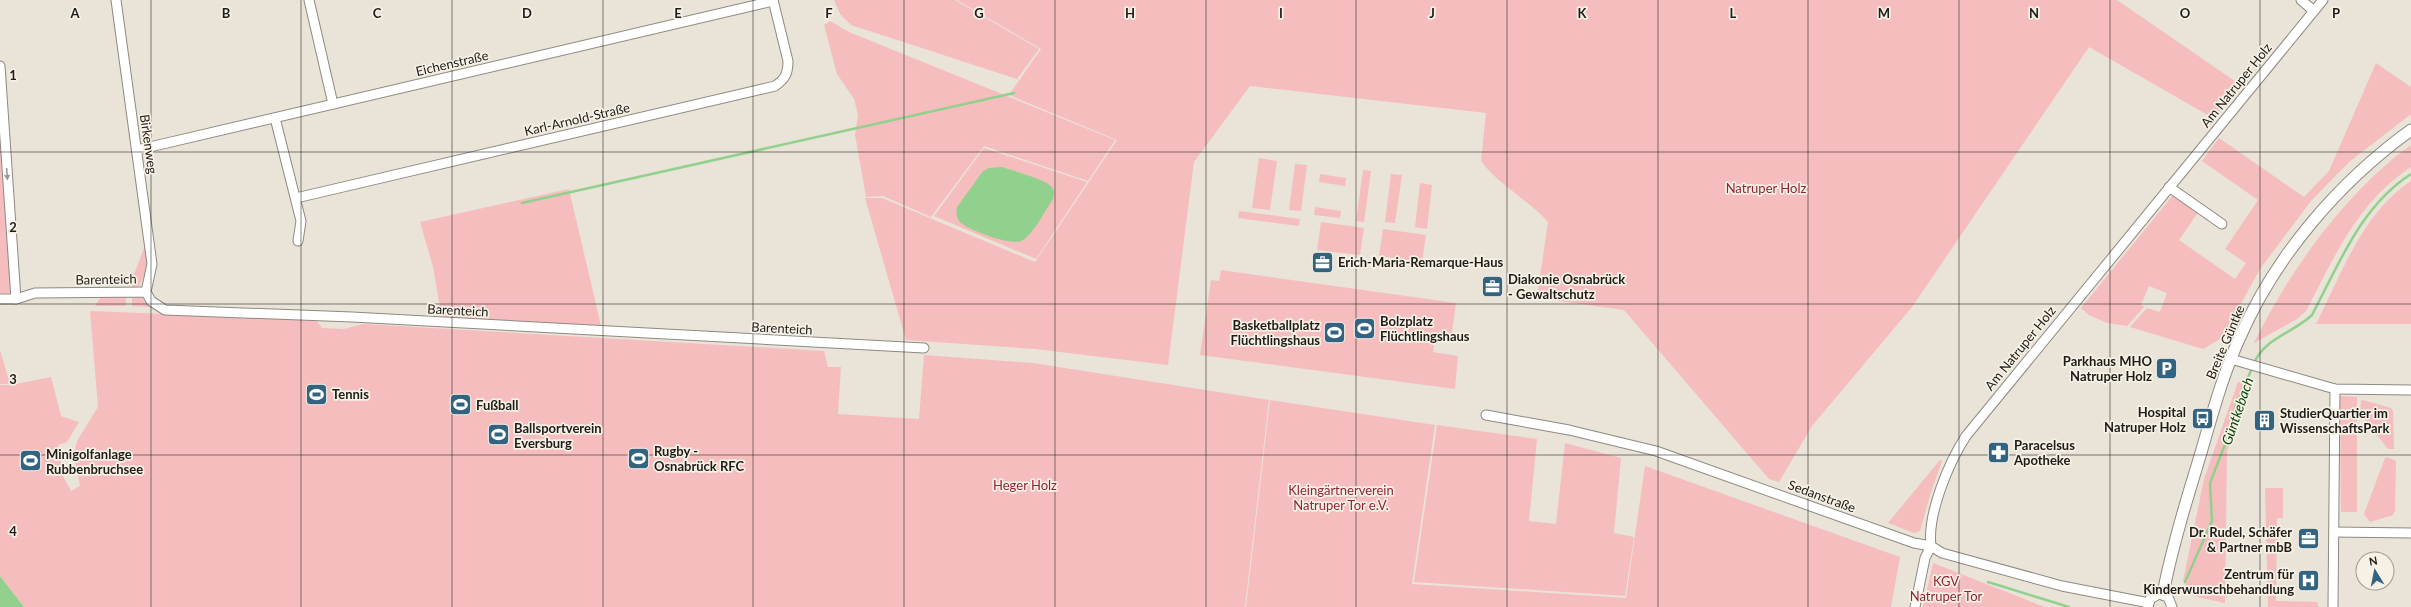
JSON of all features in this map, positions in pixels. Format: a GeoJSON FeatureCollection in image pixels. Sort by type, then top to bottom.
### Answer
{"type":"FeatureCollection","features":[{"type":"Feature","properties":{"kind":"street","name":"Birkenweg"},"geometry":{"type":"LineString","coordinates":[[116,0],[152,264],[146,292]]}},
{"type":"Feature","properties":{"kind":"street"},"geometry":{"type":"LineString","coordinates":[[309,0],[333,104]]}},
{"type":"Feature","properties":{"kind":"street","name":"Eichenstraße"},"geometry":{"type":"LineString","coordinates":[[137,150],[773,0]]}},
{"type":"Feature","properties":{"kind":"street","name":"Karl-Arnold-Straße"},"geometry":{"type":"LineString","coordinates":[[296,198],[775,86],[784,80],[788,71],[788,61],[773,0]]}},
{"type":"Feature","properties":{"kind":"street"},"geometry":{"type":"LineString","coordinates":[[2301,0],[2314,11]]}},
{"type":"Feature","properties":{"kind":"street","name":"Am Natruper Holz"},"geometry":{"type":"LineString","coordinates":[[1915,607],[1925,558],[1931,546],[1931,535],[1945,476],[1966,436],[2323,0]]}},
{"type":"Feature","properties":{"kind":"street"},"geometry":{"type":"LineString","coordinates":[[0,66],[16,299]]}},
{"type":"Feature","properties":{"kind":"street"},"geometry":{"type":"LineString","coordinates":[[275,118],[301,221],[298,241]]}},
{"type":"Feature","properties":{"kind":"street","name":"Breite Güntke"},"geometry":{"type":"LineString","coordinates":[[2163,594],[2176,536],[2231,359],[2254,309],[2296,243],[2359,171],[2411,130]]}},
{"type":"Feature","properties":{"kind":"street"},"geometry":{"type":"LineString","coordinates":[[2169,187],[2222,224]]}},
{"type":"Feature","properties":{"kind":"street","name":"Barenteich"},"geometry":{"type":"LineString","coordinates":[[0,299],[16,299],[35,293],[146,292],[151,301],[165,310],[375,318],[924,348]]}},
{"type":"Feature","properties":{"kind":"street"},"geometry":{"type":"LineString","coordinates":[[2231,359],[2335,389],[2411,390]]}},
{"type":"Feature","properties":{"kind":"street"},"geometry":{"type":"LineString","coordinates":[[2333,607],[2335,389]]}},
{"type":"Feature","properties":{"kind":"street","name":"Sedanstraße"},"geometry":{"type":"LineString","coordinates":[[1486,415],[1569,430],[1656,451],[1914,543],[1931,546],[1942,553],[2011,573],[2148,605],[2154,596],[2163,594]]}},
{"type":"Feature","properties":{"kind":"street"},"geometry":{"type":"LineString","coordinates":[[2334,532],[2411,533]]}},
{"type":"Feature","properties":{"kind":"street"},"geometry":{"type":"LineString","coordinates":[[2163,594],[2168,597],[2172,607]]}},
{"type":"Feature","properties":{"kind":"green space"},"geometry":{"type":"Polygon","coordinates":[[[834,0],[955,0],[1039,49],[1017,79],[851,25],[840,14],[834,0]]]}},
{"type":"Feature","properties":{"kind":"green space","name":"Natruper Holz"},"geometry":{"type":"Polygon","coordinates":[[[957,0],[2117,0],[2242,86],[2213,118],[2089,47],[1912,307],[1812,426],[1779,482],[1769,479],[1624,310],[1537,298],[1548,222],[1488,170],[1481,161],[1486,113],[1250,86],[1194,162],[1168,365],[1035,349],[906,340],[865,198],[882,198],[1035,262],[1117,140],[1009,95],[1041,49],[957,0]]]}},
{"type":"Feature","properties":{"kind":"green space"},"geometry":{"type":"Polygon","coordinates":[[[830,21],[849,32],[1115,140],[1088,181],[984,146],[931,217],[883,196],[866,197],[855,135],[858,115],[854,99],[837,74],[824,25],[830,21]]]}},
{"type":"Feature","properties":{"kind":"green space"},"geometry":{"type":"Polygon","coordinates":[[[2376,63],[2411,87],[2411,114],[2349,162],[2311,201],[2260,269],[2222,338],[2203,349],[2130,327],[2147,308],[2160,312],[2167,293],[2149,286],[2141,305],[2144,307],[2127,326],[2107,323],[2089,315],[2081,308],[2174,194],[2199,211],[2179,240],[2235,279],[2246,263],[2225,249],[2258,200],[2202,161],[2219,138],[2304,197],[2329,171],[2376,63]]]}},
{"type":"Feature","properties":{"kind":"green space"},"geometry":{"type":"Polygon","coordinates":[[[0,118],[12,293],[0,293],[0,118]]]}},
{"type":"Feature","properties":{"kind":"green space"},"geometry":{"type":"Polygon","coordinates":[[[2411,145],[2411,167],[2392,181],[2362,214],[2349,232],[2327,270],[2306,311],[2297,319],[2254,343],[2284,288],[2321,235],[2342,209],[2364,186],[2387,164],[2411,145]]]}},
{"type":"Feature","properties":{"kind":"green space"},"geometry":{"type":"Polygon","coordinates":[[[984,148],[1087,182],[1036,259],[934,216],[984,148]]]}},
{"type":"Feature","properties":{"kind":"green space"},"geometry":{"type":"Polygon","coordinates":[[[1259,158],[1277,161],[1270,210],[1252,208],[1259,158]]]}},
{"type":"Feature","properties":{"kind":"green space"},"geometry":{"type":"Polygon","coordinates":[[[1295,164],[1307,165],[1301,211],[1289,210],[1295,164]]]}},
{"type":"Feature","properties":{"kind":"green space"},"geometry":{"type":"Polygon","coordinates":[[[1363,170],[1371,171],[1364,222],[1356,221],[1363,170]]]}},
{"type":"Feature","properties":{"kind":"green space"},"geometry":{"type":"Polygon","coordinates":[[[1320,174],[1346,178],[1345,186],[1319,182],[1320,174]]]}},
{"type":"Feature","properties":{"kind":"green space"},"geometry":{"type":"Polygon","coordinates":[[[1391,174],[1402,175],[1395,223],[1385,222],[1391,174]]]}},
{"type":"Feature","properties":{"kind":"green space"},"geometry":{"type":"Polygon","coordinates":[[[2411,181],[2411,324],[2316,324],[2344,265],[2366,227],[2394,194],[2411,181]]]}},
{"type":"Feature","properties":{"kind":"green space"},"geometry":{"type":"Polygon","coordinates":[[[1420,183],[1432,185],[1427,229],[1415,227],[1420,183]]]}},
{"type":"Feature","properties":{"kind":"green space"},"geometry":{"type":"Polygon","coordinates":[[[569,189],[601,326],[442,318],[433,267],[420,222],[569,189]]]}},
{"type":"Feature","properties":{"kind":"green space"},"geometry":{"type":"Polygon","coordinates":[[[1315,207],[1341,211],[1340,218],[1314,215],[1315,207]]]}},
{"type":"Feature","properties":{"kind":"green space"},"geometry":{"type":"Polygon","coordinates":[[[1239,211],[1300,219],[1299,226],[1238,218],[1239,211]]]}},
{"type":"Feature","properties":{"kind":"green space"},"geometry":{"type":"Polygon","coordinates":[[[1321,222],[1364,228],[1360,255],[1317,250],[1321,222]]]}},
{"type":"Feature","properties":{"kind":"green space"},"geometry":{"type":"Polygon","coordinates":[[[1383,229],[1426,235],[1422,262],[1379,256],[1383,229]]]}},
{"type":"Feature","properties":{"kind":"green space"},"geometry":{"type":"Polygon","coordinates":[[[146,243],[147,269],[140,285],[132,288],[133,277],[146,243]]]}},
{"type":"Feature","properties":{"kind":"green space"},"geometry":{"type":"Polygon","coordinates":[[[1221,270],[1456,303],[1451,339],[1435,338],[1433,352],[1458,356],[1455,389],[1200,355],[1211,280],[1219,281],[1221,270]]]}},
{"type":"Feature","properties":{"kind":"green space"},"geometry":{"type":"Polygon","coordinates":[[[126,296],[126,306],[95,306],[101,297],[126,296]]]}},
{"type":"Feature","properties":{"kind":"green space"},"geometry":{"type":"Polygon","coordinates":[[[132,296],[142,298],[149,307],[132,306],[132,296]]]}},
{"type":"Feature","properties":{"kind":"green space","name":"Heger Holz"},"geometry":{"type":"Polygon","coordinates":[[[90,311],[316,320],[322,328],[344,329],[363,324],[824,351],[828,367],[841,367],[838,414],[919,419],[924,355],[1033,363],[1269,400],[1245,607],[24,607],[0,576],[0,385],[11,385],[51,377],[61,416],[79,422],[67,442],[58,445],[64,478],[71,491],[80,486],[74,455],[77,441],[98,407],[90,311]]]}},
{"type":"Feature","properties":{"kind":"green space"},"geometry":{"type":"Polygon","coordinates":[[[0,350],[10,384],[0,384],[0,350]]]}},
{"type":"Feature","properties":{"kind":"green space"},"geometry":{"type":"Polygon","coordinates":[[[2254,379],[2227,451],[2225,603],[2193,596],[2183,581],[2204,479],[2238,382],[2254,379]]]}},
{"type":"Feature","properties":{"kind":"green space"},"geometry":{"type":"Polygon","coordinates":[[[2340,396],[2357,397],[2357,512],[2341,512],[2340,396]]]}},
{"type":"Feature","properties":{"kind":"green space","name":"Kleingärtnerverein Natruper Tor e.V."},"geometry":{"type":"Polygon","coordinates":[[[1270,400],[1435,425],[1412,584],[1626,598],[1645,466],[1900,557],[1891,607],[1246,607],[1270,400]]]}},
{"type":"Feature","properties":{"kind":"green space"},"geometry":{"type":"Polygon","coordinates":[[[2363,400],[2391,408],[2393,411],[2394,449],[2388,449],[2360,413],[2361,401],[2363,400]]]}},
{"type":"Feature","properties":{"kind":"green space"},"geometry":{"type":"Polygon","coordinates":[[[1437,425],[1537,439],[1529,521],[1556,524],[1565,443],[1621,458],[1614,533],[1634,537],[1625,596],[1414,582],[1437,425]]]}},
{"type":"Feature","properties":{"kind":"green space"},"geometry":{"type":"Polygon","coordinates":[[[2387,457],[2396,461],[2395,511],[2393,515],[2370,522],[2364,514],[2385,458],[2387,457]]]}},
{"type":"Feature","properties":{"kind":"green space"},"geometry":{"type":"Polygon","coordinates":[[[1940,460],[1942,461],[1930,495],[1920,531],[1914,533],[1888,523],[1940,460]]]}},
{"type":"Feature","properties":{"kind":"green space"},"geometry":{"type":"Polygon","coordinates":[[[2265,488],[2283,488],[2283,518],[2277,518],[2276,601],[2318,602],[2318,607],[2268,607],[2265,488]]]}},
{"type":"Feature","properties":{"kind":"green space","name":"KGV Natruper Tor"},"geometry":{"type":"Polygon","coordinates":[[[1933,563],[2045,607],[1923,607],[1933,563]]]}},
{"type":"Feature","properties":{"kind":"shaded area"},"geometry":{"type":"Polygon","coordinates":[[[1002,167],[1043,181],[1054,190],[1053,199],[1030,234],[1021,241],[1008,241],[980,233],[960,222],[957,217],[957,207],[983,171],[989,168],[1002,167]]]}},
{"type":"Feature","properties":{"kind":"shaded area"},"geometry":{"type":"Polygon","coordinates":[[[0,576],[24,607],[0,607],[0,576]]]}},
{"type":"Feature","properties":{"kind":"waterway"},"geometry":{"type":"LineString","coordinates":[[522,203],[1014,93]]}},
{"type":"Feature","properties":{"kind":"waterway","name":"Güntkebach"},"geometry":{"type":"LineString","coordinates":[[2254,363],[2265,347],[2312,315],[2342,256],[2365,219],[2378,202],[2393,187],[2411,174]]}},
{"type":"Feature","properties":{"kind":"waterway","name":"Güntkebach"},"geometry":{"type":"LineString","coordinates":[[2185,582],[2212,521],[2210,483],[2231,429],[2235,408],[2252,368]]}},
{"type":"Feature","properties":{"kind":"waterway"},"geometry":{"type":"LineString","coordinates":[[1988,582],[2069,607]]}},
{"type":"Feature","properties":{"kind":"place","name":"Erich-Maria-Remarque-Haus"},"geometry":{"type":"Point","coordinates":[1322,262]}},
{"type":"Feature","properties":{"kind":"place","name":"Diakonie Osnabrück - Gewaltschutz"},"geometry":{"type":"Point","coordinates":[1492,286]}},
{"type":"Feature","properties":{"kind":"place","name":"Bolzplatz Flüchtlingshaus"},"geometry":{"type":"Point","coordinates":[1364,328]}},
{"type":"Feature","properties":{"kind":"place","name":"Basketballplatz Flüchtlingshaus"},"geometry":{"type":"Point","coordinates":[1335,332]}},
{"type":"Feature","properties":{"kind":"place","name":"Parkhaus MHO Natruper Holz"},"geometry":{"type":"Point","coordinates":[2167,368]}},
{"type":"Feature","properties":{"kind":"place","name":"Tennis"},"geometry":{"type":"Point","coordinates":[317,394]}},
{"type":"Feature","properties":{"kind":"place","name":"Fußball"},"geometry":{"type":"Point","coordinates":[460,405]}},
{"type":"Feature","properties":{"kind":"place","name":"Hospital Natruper Holz"},"geometry":{"type":"Point","coordinates":[2202,419]}},
{"type":"Feature","properties":{"kind":"place","name":"StudierQuartier im WissenschaftsPark"},"geometry":{"type":"Point","coordinates":[2264,420]}},
{"type":"Feature","properties":{"kind":"place","name":"Ballsportverein Eversburg"},"geometry":{"type":"Point","coordinates":[498,435]}},
{"type":"Feature","properties":{"kind":"place","name":"Paracelsus Apotheke"},"geometry":{"type":"Point","coordinates":[1998,452]}},
{"type":"Feature","properties":{"kind":"place","name":"Rugby - Osnabrück RFC"},"geometry":{"type":"Point","coordinates":[638,458]}},
{"type":"Feature","properties":{"kind":"place","name":"Minigolfanlage Rubbenbruchsee"},"geometry":{"type":"Point","coordinates":[30,461]}},
{"type":"Feature","properties":{"kind":"place","name":"Dr. Rudel, Schäfer & Partner mbB"},"geometry":{"type":"Point","coordinates":[2308,539]}},
{"type":"Feature","properties":{"kind":"place","name":"Zentrum für Kinderwunschbehandlung"},"geometry":{"type":"Point","coordinates":[2309,581]}}]}
